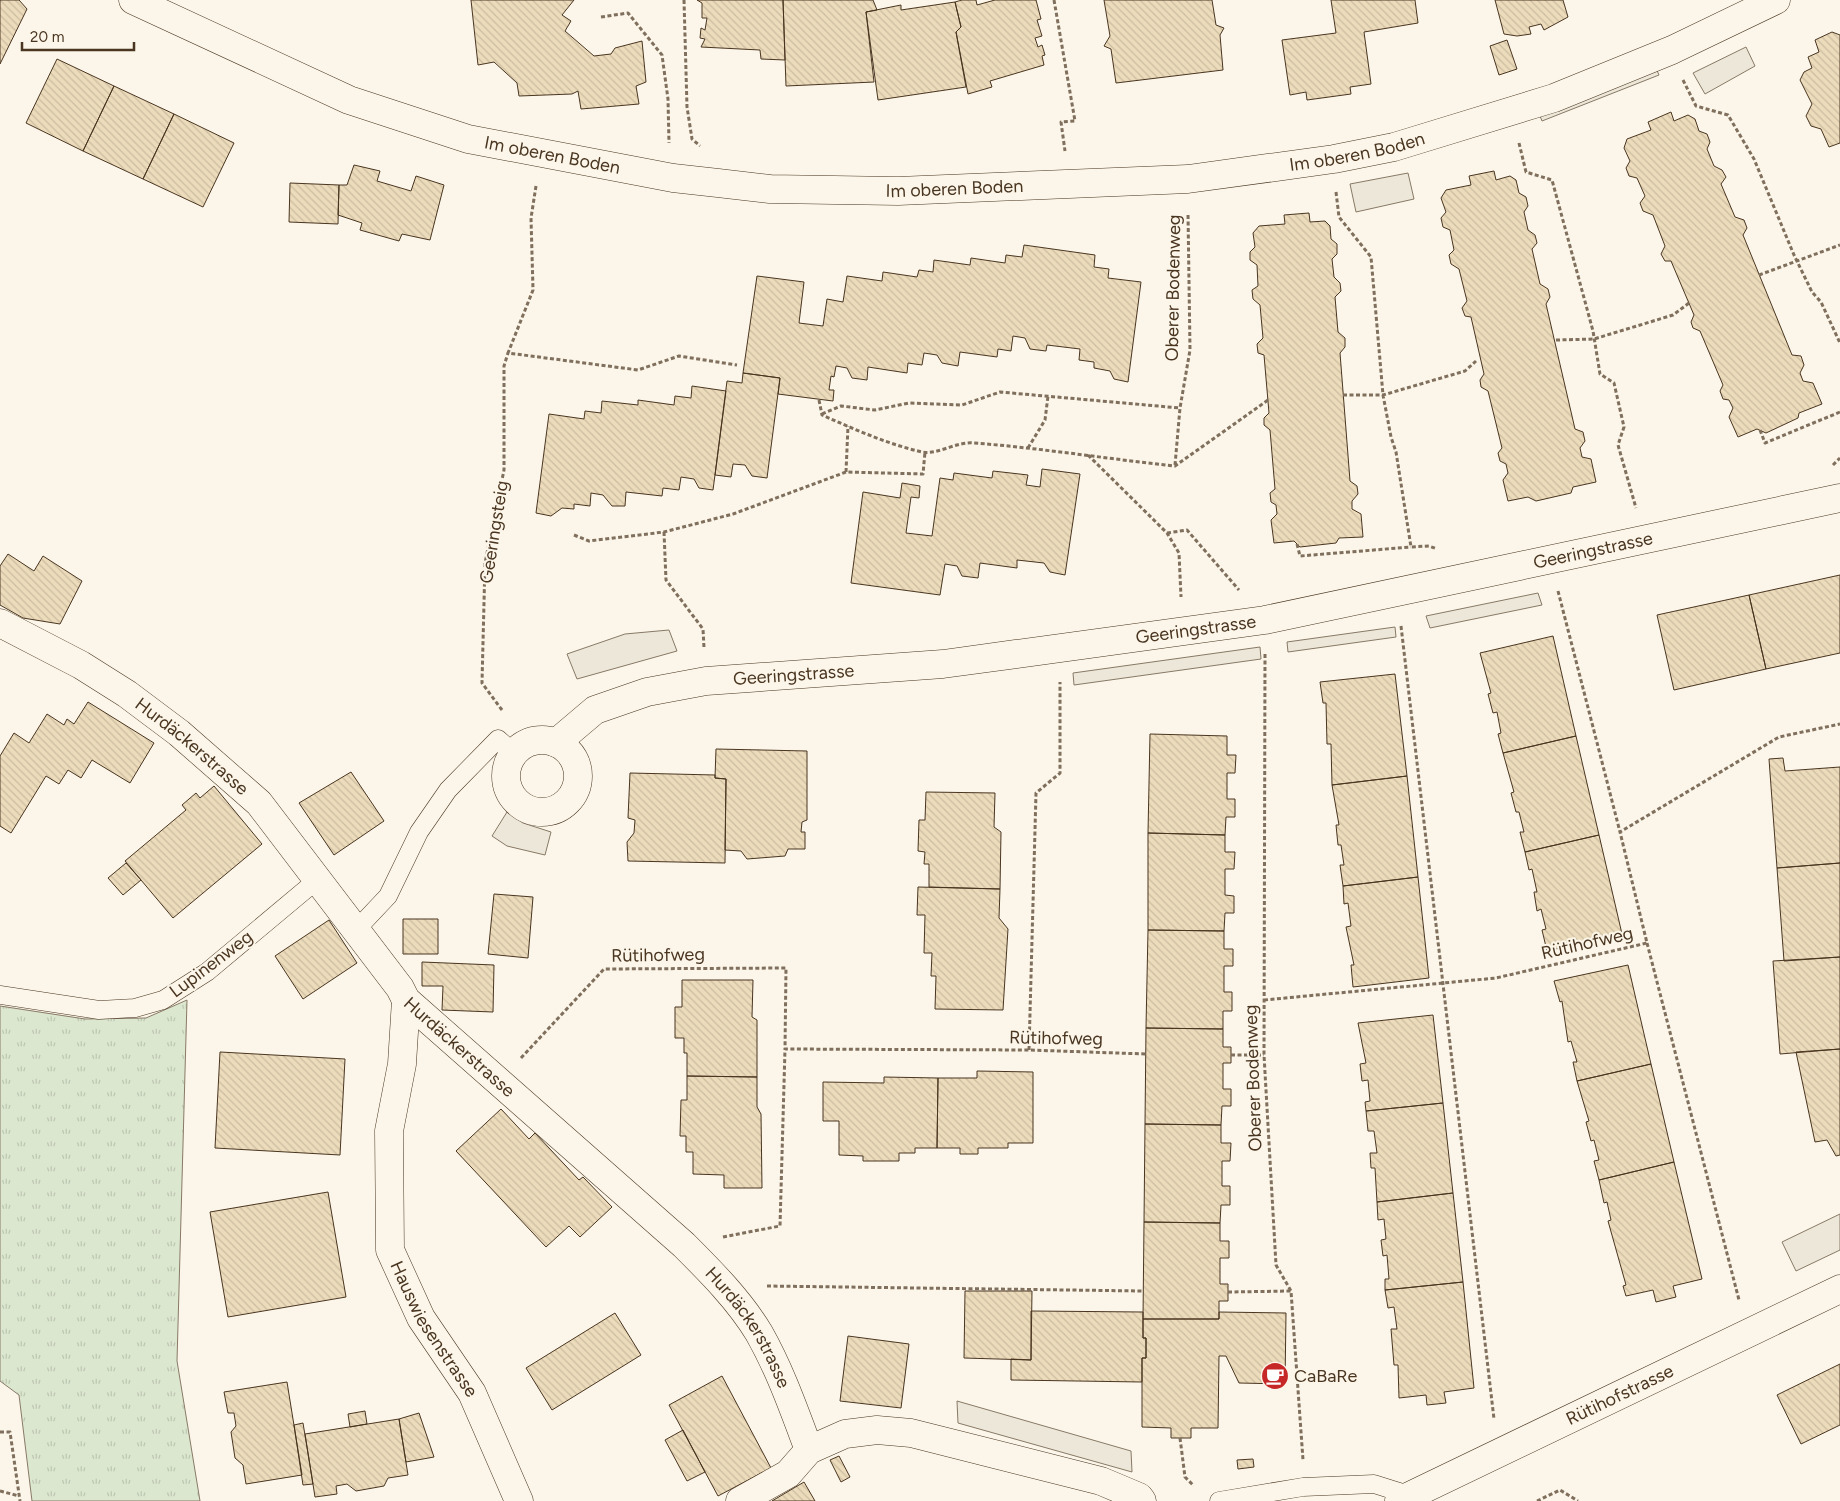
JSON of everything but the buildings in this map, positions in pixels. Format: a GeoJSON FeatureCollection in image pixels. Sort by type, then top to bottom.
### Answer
{"type":"FeatureCollection","features":[{"type":"Feature","properties":{"kind":"street","name":"Im oberen Boden"},"geometry":{"type":"LineString","coordinates":[[133,0],[349,100],[468,139],[664,176],[718,183],[770,189],[898,191],[1188,179],[1334,160],[1394,147],[1554,98],[1672,50],[1776,0]]}},
{"type":"Feature","properties":{"kind":"street","name":"Geeringstrasse"},"geometry":{"type":"LineString","coordinates":[[556,743],[595,710],[647,692],[706,681],[943,664],[1265,620],[1840,498]]}},
{"type":"Feature","properties":{"kind":"street","name":"Hurdäckerstrasse"},"geometry":{"type":"LineString","coordinates":[[0,623],[81,666],[127,694],[179,733],[259,803],[400,988],[406,1000],[684,1245],[724,1286],[758,1332],[782,1379],[809,1450]]}},
{"type":"Feature","properties":{"kind":"street"},"geometry":{"type":"LineString","coordinates":[[534,741],[556,743],[568,751],[576,764],[578,779],[574,793],[564,804],[550,811],[536,811],[522,805],[511,795],[506,780],[508,766],[506,746],[523,745],[534,741]]}},
{"type":"Feature","properties":{"kind":"street","name":"Hauswiesenstrasse"},"geometry":{"type":"LineString","coordinates":[[406,1000],[402,1064],[389,1131],[390,1250],[421,1318],[472,1393],[519,1501]]}},
{"type":"Feature","properties":{"kind":"street","name":"Rütihofstrasse"},"geometry":{"type":"LineString","coordinates":[[1404,1498],[1840,1289]]}},
{"type":"Feature","properties":{"kind":"street"},"geometry":{"type":"LineString","coordinates":[[740,1501],[788,1474],[809,1450],[846,1434],[877,1430],[910,1433],[1101,1480],[1142,1501]]}},
{"type":"Feature","properties":{"kind":"lane"},"geometry":{"type":"LineString","coordinates":[[355,931],[388,896],[420,832],[448,790],[506,746]]}},
{"type":"Feature","properties":{"kind":"lane","name":"Lupinenweg"},"geometry":{"type":"LineString","coordinates":[[0,995],[99,1010],[135,1008],[163,1000],[207,972],[317,880]]}},
{"type":"Feature","properties":{"kind":"lane"},"geometry":{"type":"LineString","coordinates":[[1219,1501],[1303,1487],[1374,1484],[1404,1498]]}},
{"type":"Feature","properties":{"kind":"path"},"geometry":{"type":"LineString","coordinates":[[684,0],[687,107],[692,139],[705,150]]}},
{"type":"Feature","properties":{"kind":"path"},"geometry":{"type":"LineString","coordinates":[[1054,0],[1075,121],[1061,122],[1066,146]]}},
{"type":"Feature","properties":{"kind":"path"},"geometry":{"type":"LineString","coordinates":[[601,17],[628,13],[662,55],[668,99],[670,151]]}},
{"type":"Feature","properties":{"kind":"path"},"geometry":{"type":"LineString","coordinates":[[1685,86],[1696,106],[1728,115],[1754,159],[1812,292],[1821,302],[1840,343]]}},
{"type":"Feature","properties":{"kind":"path"},"geometry":{"type":"LineString","coordinates":[[1521,151],[1526,172],[1552,180],[1594,340],[1600,374],[1614,383],[1624,427],[1618,445],[1645,540]]}},
{"type":"Feature","properties":{"kind":"path","name":"Geeringsteig"},"geometry":{"type":"LineString","coordinates":[[499,707],[482,683],[485,563],[504,470],[504,366],[533,290],[531,218],[537,183]]}},
{"type":"Feature","properties":{"kind":"path"},"geometry":{"type":"LineString","coordinates":[[1336,193],[1339,217],[1371,257],[1383,395],[1391,437],[1396,452],[1411,547]]}},
{"type":"Feature","properties":{"kind":"path","name":"Oberer Bodenweg"},"geometry":{"type":"LineString","coordinates":[[1175,466],[1180,408],[1190,350],[1188,208]]}},
{"type":"Feature","properties":{"kind":"path"},"geometry":{"type":"LineString","coordinates":[[1759,275],[1840,245]]}},
{"type":"Feature","properties":{"kind":"path"},"geometry":{"type":"LineString","coordinates":[[1556,340],[1594,340],[1673,315],[1689,303]]}},
{"type":"Feature","properties":{"kind":"path"},"geometry":{"type":"LineString","coordinates":[[508,353],[638,370],[680,356],[737,364]]}},
{"type":"Feature","properties":{"kind":"path"},"geometry":{"type":"LineString","coordinates":[[1343,395],[1383,395],[1465,371],[1476,361]]}},
{"type":"Feature","properties":{"kind":"path"},"geometry":{"type":"LineString","coordinates":[[822,415],[841,406],[875,410],[909,403],[962,405],[1000,392],[1180,408]]}},
{"type":"Feature","properties":{"kind":"path"},"geometry":{"type":"LineString","coordinates":[[1028,448],[1045,420],[1048,396]]}},
{"type":"Feature","properties":{"kind":"path"},"geometry":{"type":"LineString","coordinates":[[820,400],[822,415]]}},
{"type":"Feature","properties":{"kind":"path"},"geometry":{"type":"LineString","coordinates":[[822,415],[885,442],[925,452],[971,442],[1087,454],[1175,466],[1268,400]]}},
{"type":"Feature","properties":{"kind":"path"},"geometry":{"type":"LineString","coordinates":[[1760,430],[1765,443],[1840,412]]}},
{"type":"Feature","properties":{"kind":"path"},"geometry":{"type":"LineString","coordinates":[[846,472],[848,426]]}},
{"type":"Feature","properties":{"kind":"path"},"geometry":{"type":"LineString","coordinates":[[574,535],[589,541],[664,532],[733,514],[846,472],[923,474],[925,452]]}},
{"type":"Feature","properties":{"kind":"path"},"geometry":{"type":"LineString","coordinates":[[1087,454],[1167,532],[1179,553],[1182,601]]}},
{"type":"Feature","properties":{"kind":"path"},"geometry":{"type":"LineString","coordinates":[[1167,532],[1187,530],[1265,620]]}},
{"type":"Feature","properties":{"kind":"path"},"geometry":{"type":"LineString","coordinates":[[664,532],[666,580],[703,629],[706,681]]}},
{"type":"Feature","properties":{"kind":"path"},"geometry":{"type":"LineString","coordinates":[[1297,544],[1300,556],[1429,546]]}},
{"type":"Feature","properties":{"kind":"path","name":"Rütihofweg"},"geometry":{"type":"LineString","coordinates":[[1264,1000],[1496,978],[1647,943],[1559,594]]}},
{"type":"Feature","properties":{"kind":"path"},"geometry":{"type":"LineString","coordinates":[[1029,1050],[1036,793],[1060,773],[1060,649]]}},
{"type":"Feature","properties":{"kind":"path"},"geometry":{"type":"LineString","coordinates":[[1405,654],[1498,1452]]}},
{"type":"Feature","properties":{"kind":"path","name":"Oberer Bodenweg"},"geometry":{"type":"LineString","coordinates":[[1265,680],[1264,1055],[1276,1265],[1292,1290],[1302,1466]]}},
{"type":"Feature","properties":{"kind":"path"},"geometry":{"type":"LineString","coordinates":[[1620,832],[1779,737],[1840,724]]}},
{"type":"Feature","properties":{"kind":"path"},"geometry":{"type":"LineString","coordinates":[[1647,943],[1747,1333]]}},
{"type":"Feature","properties":{"kind":"path","name":"Rütihofweg"},"geometry":{"type":"LineString","coordinates":[[500,1082],[604,969],[786,968],[780,1226],[684,1245]]}},
{"type":"Feature","properties":{"kind":"path","name":"Rütihofweg"},"geometry":{"type":"LineString","coordinates":[[785,1048],[1029,1050],[1146,1054]]}},
{"type":"Feature","properties":{"kind":"path"},"geometry":{"type":"LineString","coordinates":[[1232,1055],[1264,1055]]}},
{"type":"Feature","properties":{"kind":"path"},"geometry":{"type":"LineString","coordinates":[[724,1286],[1143,1290]]}},
{"type":"Feature","properties":{"kind":"path"},"geometry":{"type":"LineString","coordinates":[[1228,1292],[1292,1290]]}},
{"type":"Feature","properties":{"kind":"path"},"geometry":{"type":"LineString","coordinates":[[0,1432],[10,1432],[20,1501]]}},
{"type":"Feature","properties":{"kind":"path"},"geometry":{"type":"LineString","coordinates":[[1180,1438],[1185,1477],[1198,1490]]}},
{"type":"Feature","properties":{"kind":"path"},"geometry":{"type":"LineString","coordinates":[[1537,1501],[1560,1490],[1578,1501]]}},
{"type":"Feature","properties":{"kind":"path"},"geometry":{"type":"LineString","coordinates":[[0,1491],[19,1496]]}},
{"type":"Feature","properties":{"kind":"green space"},"geometry":{"type":"Polygon","coordinates":[[[187,1000],[177,1361],[200,1501],[32,1501],[19,1395],[0,1381],[0,1006],[85,1019],[146,1018],[187,1000]]]}},
{"type":"Feature","properties":{"kind":"shaded area"},"geometry":{"type":"Polygon","coordinates":[[[1746,47],[1755,66],[1705,94],[1693,73],[1746,47]]]}},
{"type":"Feature","properties":{"kind":"shaded area"},"geometry":{"type":"Polygon","coordinates":[[[1655,66],[1659,75],[1542,121],[1538,111],[1655,66]]]}},
{"type":"Feature","properties":{"kind":"shaded area"},"geometry":{"type":"Polygon","coordinates":[[[1408,173],[1414,199],[1356,212],[1350,184],[1408,173]]]}},
{"type":"Feature","properties":{"kind":"shaded area"},"geometry":{"type":"Polygon","coordinates":[[[1538,593],[1542,605],[1430,628],[1426,616],[1538,593]]]}},
{"type":"Feature","properties":{"kind":"shaded area"},"geometry":{"type":"Polygon","coordinates":[[[1395,627],[1396,637],[1288,652],[1287,642],[1395,627]]]}},
{"type":"Feature","properties":{"kind":"shaded area"},"geometry":{"type":"Polygon","coordinates":[[[669,630],[677,651],[577,679],[567,654],[625,634],[669,630]]]}},
{"type":"Feature","properties":{"kind":"shaded area"},"geometry":{"type":"Polygon","coordinates":[[[1260,647],[1261,659],[1074,685],[1073,673],[1260,647]]]}},
{"type":"Feature","properties":{"kind":"shaded area"},"geometry":{"type":"Polygon","coordinates":[[[507,812],[523,823],[551,832],[545,855],[507,846],[492,836],[507,812]]]}},
{"type":"Feature","properties":{"kind":"shaded area"},"geometry":{"type":"Polygon","coordinates":[[[1840,1214],[1840,1250],[1796,1271],[1782,1242],[1840,1214]]]}},
{"type":"Feature","properties":{"kind":"shaded area"},"geometry":{"type":"Polygon","coordinates":[[[957,1401],[1131,1451],[1132,1472],[958,1423],[957,1401]]]}},
{"type":"Feature","properties":{"kind":"place","name":"CaBaRe"},"geometry":{"type":"Point","coordinates":[1275,1376]}}]}
